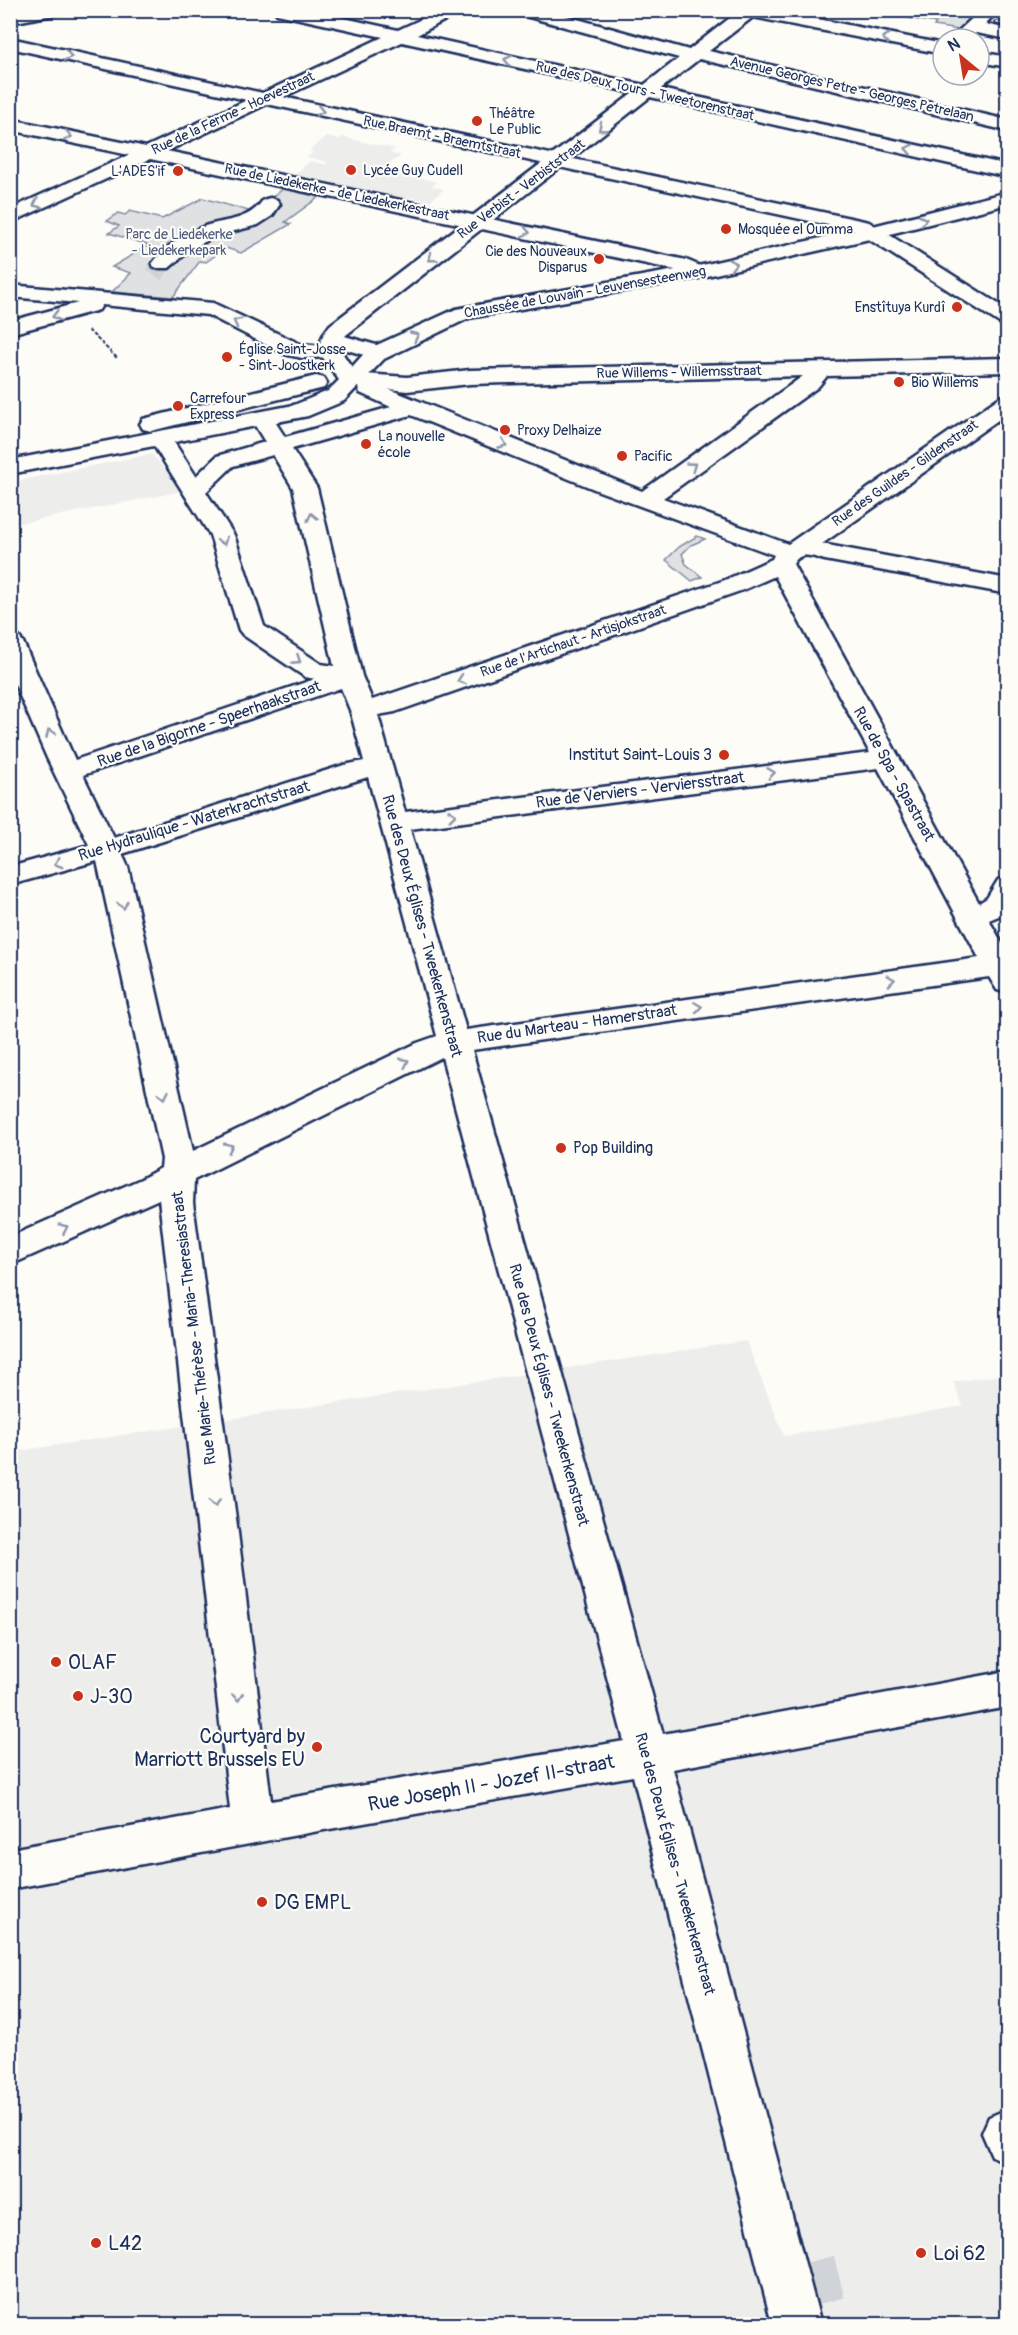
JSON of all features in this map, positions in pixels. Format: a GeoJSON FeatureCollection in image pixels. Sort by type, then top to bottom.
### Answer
{"type":"FeatureCollection","features":[{"type":"Feature","properties":{"kind":"street"},"geometry":{"type":"LineString","coordinates":[[10,18],[53,10]]}},
{"type":"Feature","properties":{"kind":"street","name":"Rue des Deux Tours - Tweetorenstraat"},"geometry":{"type":"LineString","coordinates":[[283,10],[1008,171]]}},
{"type":"Feature","properties":{"kind":"street","name":"Rue de la Ferme - Hoevestraat"},"geometry":{"type":"LineString","coordinates":[[10,217],[456,10]]}},
{"type":"Feature","properties":{"kind":"street"},"geometry":{"type":"LineString","coordinates":[[524,10],[697,52]]}},
{"type":"Feature","properties":{"kind":"street"},"geometry":{"type":"LineString","coordinates":[[558,10],[697,52]]}},
{"type":"Feature","properties":{"kind":"street"},"geometry":{"type":"LineString","coordinates":[[750,10],[931,47]]}},
{"type":"Feature","properties":{"kind":"street","name":"Rue Verbist - Verbiststraat"},"geometry":{"type":"LineString","coordinates":[[322,347],[338,330],[558,163],[750,10]]}},
{"type":"Feature","properties":{"kind":"street"},"geometry":{"type":"LineString","coordinates":[[972,27],[991,10]]}},
{"type":"Feature","properties":{"kind":"street"},"geometry":{"type":"LineString","coordinates":[[991,31],[1008,34]]}},
{"type":"Feature","properties":{"kind":"street","name":"Rue Braemt - Braemtstraat"},"geometry":{"type":"LineString","coordinates":[[10,43],[558,163],[862,226],[1008,320]]}},
{"type":"Feature","properties":{"kind":"street","name":"Avenue Georges Petre - Georges Petrelaan"},"geometry":{"type":"LineString","coordinates":[[697,52],[1008,126]]}},
{"type":"Feature","properties":{"kind":"street"},"geometry":{"type":"LineString","coordinates":[[991,59],[1008,62]]}},
{"type":"Feature","properties":{"kind":"street","name":"Rue de Liedekerke - de Liedekerkestraat"},"geometry":{"type":"LineString","coordinates":[[10,124],[686,266],[698,272]]}},
{"type":"Feature","properties":{"kind":"street","name":"Chaussée de Louvain - Leuvensesteenweg"},"geometry":{"type":"LineString","coordinates":[[10,467],[157,443],[322,404],[336,396],[376,354],[463,314],[698,272],[874,232],[1008,198]]}},
{"type":"Feature","properties":{"kind":"street"},"geometry":{"type":"LineString","coordinates":[[143,295],[158,270],[177,248],[209,232],[249,222],[266,213],[270,204]]}},
{"type":"Feature","properties":{"kind":"street"},"geometry":{"type":"LineString","coordinates":[[10,291],[213,309],[302,352],[322,347],[376,353],[389,358],[386,369],[407,400]]}},
{"type":"Feature","properties":{"kind":"street"},"geometry":{"type":"LineString","coordinates":[[10,328],[87,308],[100,299]]}},
{"type":"Feature","properties":{"kind":"street"},"geometry":{"type":"LineString","coordinates":[[322,347],[350,380],[476,424],[506,423]]}},
{"type":"Feature","properties":{"kind":"street"},"geometry":{"type":"LineString","coordinates":[[157,443],[317,387],[322,347]]}},
{"type":"Feature","properties":{"kind":"street","name":"Rue Willems - Willemsstraat"},"geometry":{"type":"LineString","coordinates":[[350,380],[407,384],[470,377],[1008,365]]}},
{"type":"Feature","properties":{"kind":"street"},"geometry":{"type":"LineString","coordinates":[[645,500],[810,382],[816,375],[814,369]]}},
{"type":"Feature","properties":{"kind":"street"},"geometry":{"type":"LineString","coordinates":[[157,443],[179,452],[225,461],[279,446],[407,400]]}},
{"type":"Feature","properties":{"kind":"street"},"geometry":{"type":"LineString","coordinates":[[363,404],[407,400],[645,500],[791,554],[825,553],[1008,587]]}},
{"type":"Feature","properties":{"kind":"street","name":"Rue des Guildes - Gildenstraat"},"geometry":{"type":"LineString","coordinates":[[791,554],[1008,402]]}},
{"type":"Feature","properties":{"kind":"street","name":"Rue des Deux Églises - Tweekerkenstraat"},"geometry":{"type":"LineString","coordinates":[[261,419],[305,488],[349,676],[363,710],[648,1755],[796,2325]]}},
{"type":"Feature","properties":{"kind":"street"},"geometry":{"type":"LineString","coordinates":[[157,443],[194,490],[222,536],[252,630],[314,671],[349,676]]}},
{"type":"Feature","properties":{"kind":"street"},"geometry":{"type":"LineString","coordinates":[[194,490],[225,461]]}},
{"type":"Feature","properties":{"kind":"street","name":"Rue de l'Artichaut - Artisjokstraat"},"geometry":{"type":"LineString","coordinates":[[363,710],[386,706],[734,585],[791,554]]}},
{"type":"Feature","properties":{"kind":"street","name":"Rue de Spa - Spastraat"},"geometry":{"type":"LineString","coordinates":[[791,554],[886,759],[1004,971]]}},
{"type":"Feature","properties":{"kind":"street","name":"Rue Marie-Thérèse - Maria-Theresiastraat"},"geometry":{"type":"LineString","coordinates":[[10,642],[61,759],[69,771],[114,867],[178,1159],[176,1203],[219,1533],[253,1824]]}},
{"type":"Feature","properties":{"kind":"street","name":"Rue de la Bigorne - Speerhaakstraat"},"geometry":{"type":"LineString","coordinates":[[69,771],[349,676]]}},
{"type":"Feature","properties":{"kind":"street","name":"Rue de Verviers - Verviersstraat"},"geometry":{"type":"LineString","coordinates":[[394,822],[886,759]]}},
{"type":"Feature","properties":{"kind":"street","name":"Rue Hydraulique - Waterkrachtstraat"},"geometry":{"type":"LineString","coordinates":[[10,876],[105,849],[354,771],[378,767]]}},
{"type":"Feature","properties":{"kind":"street"},"geometry":{"type":"LineString","coordinates":[[971,914],[994,910],[1008,887]]}},
{"type":"Feature","properties":{"kind":"street","name":"Rue du Marteau - Hamerstraat"},"geometry":{"type":"LineString","coordinates":[[10,1252],[153,1188],[417,1056],[453,1042],[1004,971]]}},
{"type":"Feature","properties":{"kind":"street","name":"Rue Joseph II - Jozef II-straat"},"geometry":{"type":"LineString","coordinates":[[10,1869],[1008,1689]]}},
{"type":"Feature","properties":{"kind":"street"},"geometry":{"type":"LineString","coordinates":[[1008,2132],[1005,2133],[1008,2140]]}},
{"type":"Feature","properties":{"kind":"path"},"geometry":{"type":"LineString","coordinates":[[83,326],[118,359]]}},
{"type":"Feature","properties":{"kind":"shaded area","name":"Lycée Guy Cudell"},"geometry":{"type":"Polygon","coordinates":[[[326,137],[338,139],[342,137],[395,149],[390,153],[401,156],[386,166],[411,172],[408,175],[437,182],[432,186],[444,189],[429,202],[293,176],[310,161],[325,164],[327,162],[307,157],[313,152],[309,151],[326,137]]]}},
{"type":"Feature","properties":{"kind":"shaded area"},"geometry":{"type":"Polygon","coordinates":[[[152,454],[183,491],[11,525],[11,482],[152,454]]]}},
{"type":"Feature","properties":{"kind":"shaded area"},"geometry":{"type":"Polygon","coordinates":[[[746,1341],[784,1436],[963,1406],[953,1382],[1007,1374],[1007,2324],[11,2324],[11,1452],[746,1341]]]}},
{"type":"Feature","properties":{"kind":"green space"},"geometry":{"type":"Polygon","coordinates":[[[868,11],[980,11],[961,27],[934,26],[936,23],[868,11]]]}},
{"type":"Feature","properties":{"kind":"green space","name":"Parc de Liedekerke - Liedekerkepark"},"geometry":{"type":"Polygon","coordinates":[[[283,189],[319,197],[285,222],[291,224],[241,253],[226,248],[206,262],[200,261],[173,297],[112,292],[131,273],[112,267],[149,245],[109,233],[119,226],[107,221],[118,213],[125,215],[130,211],[162,219],[203,198],[252,212],[283,189]]]}},
{"type":"Feature","properties":{"kind":"green space"},"geometry":{"type":"Polygon","coordinates":[[[697,536],[705,539],[691,545],[682,554],[686,564],[702,577],[692,581],[666,560],[679,547],[697,536]]]}},
{"type":"Feature","properties":{"kind":"tunnel"},"geometry":{"type":"LineString","coordinates":[[154,275],[162,264]]}},
{"type":"Feature","properties":{"kind":"tunnel"},"geometry":{"type":"LineString","coordinates":[[813,2261],[829,2324]]}},
{"type":"Feature","properties":{"kind":"railway"},"geometry":{"type":"LineString","coordinates":[[995,22],[1008,25]]}},
{"type":"Feature","properties":{"kind":"place","name":"Théâtre Le Public"},"geometry":{"type":"Point","coordinates":[477,121]}},
{"type":"Feature","properties":{"kind":"place","name":"Lycée Guy Cudell"},"geometry":{"type":"Point","coordinates":[351,170]}},
{"type":"Feature","properties":{"kind":"place","name":"L'ADES'if"},"geometry":{"type":"Point","coordinates":[178,171]}},
{"type":"Feature","properties":{"kind":"place","name":"Mosquée el Oumma"},"geometry":{"type":"Point","coordinates":[726,229]}},
{"type":"Feature","properties":{"kind":"place","name":"Cie des Nouveaux Disparus"},"geometry":{"type":"Point","coordinates":[599,259]}},
{"type":"Feature","properties":{"kind":"place","name":"Enstîtuya Kurdî"},"geometry":{"type":"Point","coordinates":[957,307]}},
{"type":"Feature","properties":{"kind":"place","name":"Église Saint-Josse - Sint-Joostkerk"},"geometry":{"type":"Point","coordinates":[227,357]}},
{"type":"Feature","properties":{"kind":"place","name":"Bio Willems"},"geometry":{"type":"Point","coordinates":[899,382]}},
{"type":"Feature","properties":{"kind":"place","name":"Carrefour Express"},"geometry":{"type":"Point","coordinates":[178,406]}},
{"type":"Feature","properties":{"kind":"place","name":"Proxy Delhaize"},"geometry":{"type":"Point","coordinates":[505,430]}},
{"type":"Feature","properties":{"kind":"place","name":"La nouvelle école"},"geometry":{"type":"Point","coordinates":[366,444]}},
{"type":"Feature","properties":{"kind":"place","name":"Pacific"},"geometry":{"type":"Point","coordinates":[622,456]}},
{"type":"Feature","properties":{"kind":"place","name":"Institut Saint-Louis 3"},"geometry":{"type":"Point","coordinates":[724,755]}},
{"type":"Feature","properties":{"kind":"place","name":"Pop Building"},"geometry":{"type":"Point","coordinates":[561,1148]}},
{"type":"Feature","properties":{"kind":"place","name":"OLAF"},"geometry":{"type":"Point","coordinates":[56,1662]}},
{"type":"Feature","properties":{"kind":"place","name":"J-30"},"geometry":{"type":"Point","coordinates":[78,1696]}},
{"type":"Feature","properties":{"kind":"place","name":"Courtyard by Marriott Brussels EU"},"geometry":{"type":"Point","coordinates":[317,1747]}},
{"type":"Feature","properties":{"kind":"place","name":"DG EMPL"},"geometry":{"type":"Point","coordinates":[262,1902]}},
{"type":"Feature","properties":{"kind":"place","name":"L42"},"geometry":{"type":"Point","coordinates":[96,2243]}},
{"type":"Feature","properties":{"kind":"place","name":"Loi 62"},"geometry":{"type":"Point","coordinates":[921,2253]}}]}
